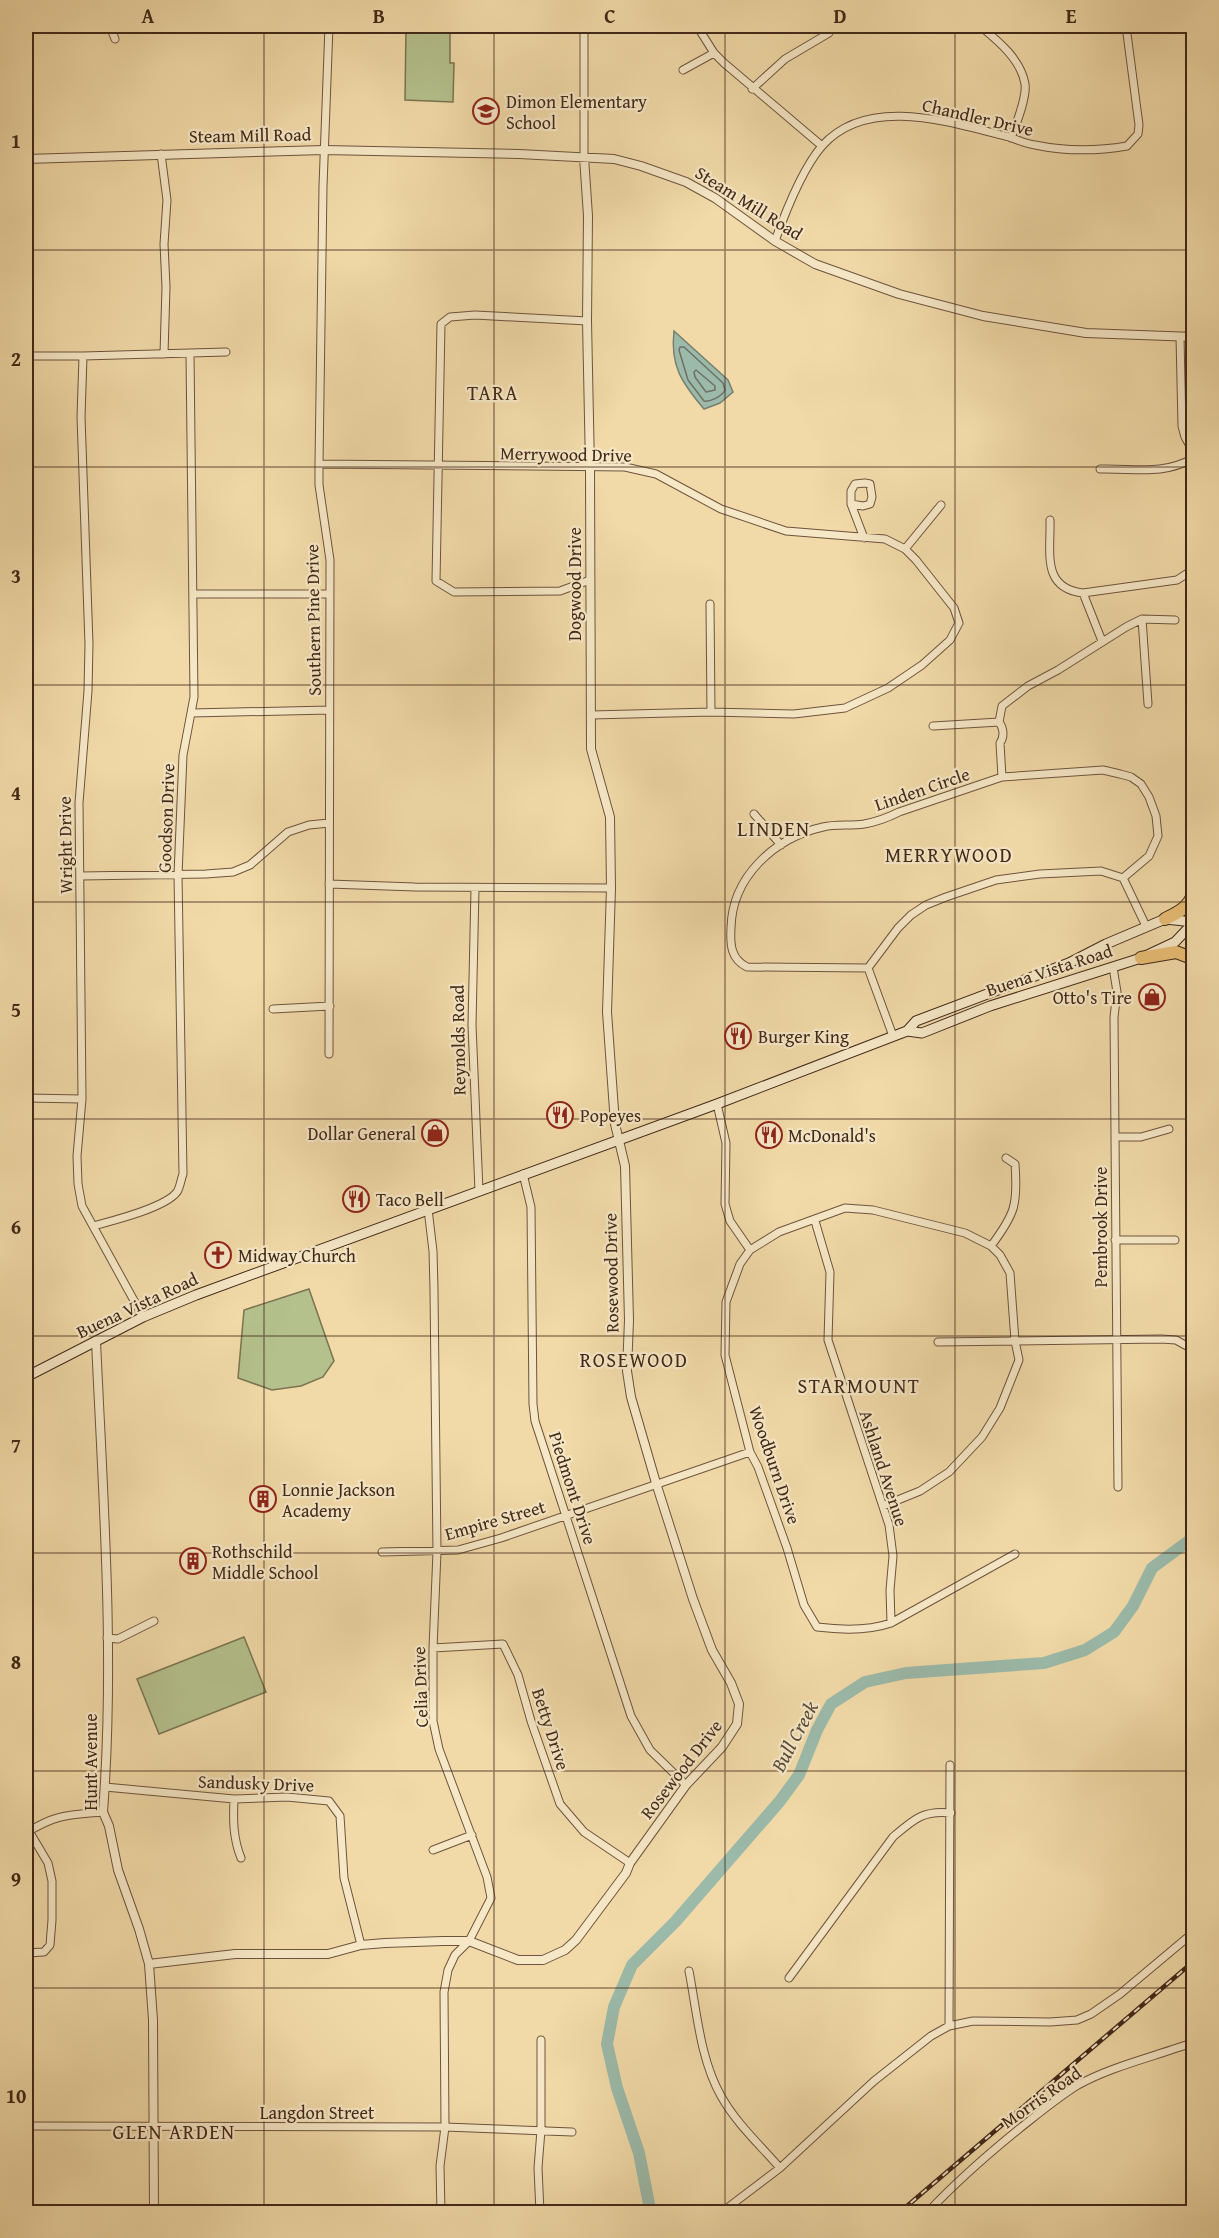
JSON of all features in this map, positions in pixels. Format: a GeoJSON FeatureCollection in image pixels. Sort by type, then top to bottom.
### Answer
{"type":"FeatureCollection","features":[{"type":"Feature","properties":{"kind":"highway"},"geometry":{"type":"LineString","coordinates":[[1165,919],[1180,912],[1190,903],[1194,893]]}},
{"type":"Feature","properties":{"kind":"highway"},"geometry":{"type":"LineString","coordinates":[[1141,958],[1176,952],[1194,958]]}},
{"type":"Feature","properties":{"kind":"main road","name":"Buena Vista Road"},"geometry":{"type":"LineString","coordinates":[[26,1377],[143,1317],[196,1294],[717,1104],[907,1031],[922,1033],[990,1006],[1141,958],[1175,942],[1194,922],[1165,919],[1146,926],[1070,963],[916,1021],[907,1031]]}},
{"type":"Feature","properties":{"kind":"street"},"geometry":{"type":"LineString","coordinates":[[110,26],[115,39]]}},
{"type":"Feature","properties":{"kind":"street","name":"Southern Pine Drive"},"geometry":{"type":"LineString","coordinates":[[329,26],[324,150],[319,464],[319,485],[330,560],[329,1054]]}},
{"type":"Feature","properties":{"kind":"street","name":"Dogwood Drive"},"geometry":{"type":"LineString","coordinates":[[584,26],[584,157],[588,216],[591,749],[610,817],[611,888],[607,1012],[615,1124],[620,1138]]}},
{"type":"Feature","properties":{"kind":"street"},"geometry":{"type":"LineString","coordinates":[[697,26],[714,53],[752,89],[822,146]]}},
{"type":"Feature","properties":{"kind":"street"},"geometry":{"type":"LineString","coordinates":[[980,26],[1020,68],[1025,85],[1011,138]]}},
{"type":"Feature","properties":{"kind":"street","name":"Chandler Drive"},"geometry":{"type":"LineString","coordinates":[[775,241],[788,207],[822,146],[844,129],[863,120],[884,116],[939,121],[1050,148],[1096,149],[1127,146],[1138,134],[1126,26]]}},
{"type":"Feature","properties":{"kind":"street"},"geometry":{"type":"LineString","coordinates":[[752,89],[785,59],[829,33]]}},
{"type":"Feature","properties":{"kind":"street"},"geometry":{"type":"LineString","coordinates":[[682,70],[714,53]]}},
{"type":"Feature","properties":{"kind":"street","name":"Steam Mill Road"},"geometry":{"type":"LineString","coordinates":[[26,159],[324,150],[614,159],[686,182],[715,198],[775,241],[816,264],[938,306],[1003,320],[1090,334],[1194,337]]}},
{"type":"Feature","properties":{"kind":"street"},"geometry":{"type":"LineString","coordinates":[[161,154],[167,200],[164,244],[166,286],[164,354]]}},
{"type":"Feature","properties":{"kind":"street"},"geometry":{"type":"LineString","coordinates":[[587,321],[475,315],[450,317],[441,324],[436,581],[454,592],[560,591],[590,580]]}},
{"type":"Feature","properties":{"kind":"street"},"geometry":{"type":"LineString","coordinates":[[1180,337],[1182,426],[1194,453]]}},
{"type":"Feature","properties":{"kind":"street"},"geometry":{"type":"LineString","coordinates":[[26,356],[226,352]]}},
{"type":"Feature","properties":{"kind":"street","name":"Goodson Drive"},"geometry":{"type":"LineString","coordinates":[[93,1226],[131,1216],[160,1203],[177,1192],[183,1174],[178,875],[182,766],[194,697],[190,354]]}},
{"type":"Feature","properties":{"kind":"street","name":"Wright Drive"},"geometry":{"type":"LineString","coordinates":[[83,356],[81,417],[89,644],[88,691],[80,778],[82,1099],[77,1156],[78,1184],[82,1206],[143,1317]]}},
{"type":"Feature","properties":{"kind":"street"},"geometry":{"type":"LineString","coordinates":[[1100,469],[1165,470],[1178,467],[1194,458]]}},
{"type":"Feature","properties":{"kind":"street","name":"Merrywood Drive"},"geometry":{"type":"LineString","coordinates":[[319,464],[625,467],[656,474],[722,509],[786,531],[885,539],[905,549],[935,581],[954,608],[959,622],[950,640],[913,670],[870,698],[832,711],[794,714],[711,712]]}},
{"type":"Feature","properties":{"kind":"street"},"geometry":{"type":"LineString","coordinates":[[851,504],[864,538]]}},
{"type":"Feature","properties":{"kind":"street"},"geometry":{"type":"LineString","coordinates":[[905,549],[941,505]]}},
{"type":"Feature","properties":{"kind":"street"},"geometry":{"type":"LineString","coordinates":[[1050,520],[1051,572],[1058,583],[1069,591],[1083,593],[1177,580],[1194,569]]}},
{"type":"Feature","properties":{"kind":"street"},"geometry":{"type":"LineString","coordinates":[[1083,593],[1102,641]]}},
{"type":"Feature","properties":{"kind":"street"},"geometry":{"type":"LineString","coordinates":[[193,594],[330,594]]}},
{"type":"Feature","properties":{"kind":"street"},"geometry":{"type":"LineString","coordinates":[[591,715],[711,712],[710,604]]}},
{"type":"Feature","properties":{"kind":"street"},"geometry":{"type":"LineString","coordinates":[[1142,619],[1148,704]]}},
{"type":"Feature","properties":{"kind":"street"},"geometry":{"type":"LineString","coordinates":[[1002,777],[1000,743],[1003,739],[1002,726],[999,722],[1002,706],[1028,686],[1142,619],[1175,620]]}},
{"type":"Feature","properties":{"kind":"street"},"geometry":{"type":"LineString","coordinates":[[192,713],[329,710]]}},
{"type":"Feature","properties":{"kind":"street"},"geometry":{"type":"LineString","coordinates":[[933,726],[999,722]]}},
{"type":"Feature","properties":{"kind":"street","name":"Linden Circle"},"geometry":{"type":"LineString","coordinates":[[868,968],[747,967],[738,962],[732,950],[731,915],[736,897],[753,866],[781,845],[809,830],[826,826],[863,824],[883,819],[1002,777],[1103,770],[1131,777],[1141,784],[1156,816],[1158,836],[1149,856],[1124,878]]}},
{"type":"Feature","properties":{"kind":"street"},"geometry":{"type":"LineString","coordinates":[[754,814],[781,845]]}},
{"type":"Feature","properties":{"kind":"street"},"geometry":{"type":"LineString","coordinates":[[81,876],[233,872],[250,866],[288,832],[309,825],[329,823]]}},
{"type":"Feature","properties":{"kind":"street"},"geometry":{"type":"LineString","coordinates":[[893,1036],[868,968],[898,928],[926,905],[996,880],[1040,874],[1101,872],[1124,878],[1146,926]]}},
{"type":"Feature","properties":{"kind":"street"},"geometry":{"type":"LineString","coordinates":[[329,884],[476,888],[611,888]]}},
{"type":"Feature","properties":{"kind":"street","name":"Reynolds Road"},"geometry":{"type":"LineString","coordinates":[[476,888],[472,1025],[479,1191]]}},
{"type":"Feature","properties":{"kind":"street","name":"Pembrook Drive"},"geometry":{"type":"LineString","coordinates":[[1113,967],[1117,992],[1114,1017],[1118,1487]]}},
{"type":"Feature","properties":{"kind":"street"},"geometry":{"type":"LineString","coordinates":[[273,1010],[330,1006]]}},
{"type":"Feature","properties":{"kind":"street"},"geometry":{"type":"LineString","coordinates":[[26,1098],[82,1099]]}},
{"type":"Feature","properties":{"kind":"street"},"geometry":{"type":"LineString","coordinates":[[717,1104],[726,1143],[725,1203],[730,1221],[750,1250],[779,1232],[815,1221],[845,1208],[873,1210],[965,1233],[991,1246],[1000,1255],[1010,1273],[1015,1341],[1019,1360],[1000,1408],[982,1437],[949,1472],[920,1491],[883,1506]]}},
{"type":"Feature","properties":{"kind":"street"},"geometry":{"type":"LineString","coordinates":[[1115,1137],[1140,1137],[1169,1130]]}},
{"type":"Feature","properties":{"kind":"street","name":"Rosewood Drive"},"geometry":{"type":"LineString","coordinates":[[149,1964],[235,1954],[328,1954],[385,1942],[469,1941],[518,1960],[543,1960],[565,1950],[576,1940],[626,1873],[630,1863],[686,1785],[722,1747],[737,1724],[739,1704],[731,1683],[708,1640],[656,1484],[631,1397],[627,1371],[629,1320],[627,1204],[625,1166],[620,1138]]}},
{"type":"Feature","properties":{"kind":"street"},"geometry":{"type":"LineString","coordinates":[[991,1246],[1010,1222],[1014,1209],[1015,1164],[1006,1158]]}},
{"type":"Feature","properties":{"kind":"street","name":"Piedmont Drive"},"geometry":{"type":"LineString","coordinates":[[523,1174],[531,1207],[535,1421],[631,1716],[650,1750],[686,1785]]}},
{"type":"Feature","properties":{"kind":"street","name":"Celia Drive"},"geometry":{"type":"LineString","coordinates":[[428,1209],[433,1251],[436,1552],[433,1648],[434,1720],[439,1749],[472,1834],[487,1877],[491,1898],[469,1941],[454,1955],[447,1970],[444,1992],[445,2127],[440,2166],[441,2212]]}},
{"type":"Feature","properties":{"kind":"street","name":"Ashland Avenue"},"geometry":{"type":"LineString","coordinates":[[815,1221],[830,1272],[828,1340],[889,1525],[893,1556],[890,1590],[891,1623]]}},
{"type":"Feature","properties":{"kind":"street"},"geometry":{"type":"LineString","coordinates":[[1115,1240],[1175,1240]]}},
{"type":"Feature","properties":{"kind":"street","name":"Woodburn Drive"},"geometry":{"type":"LineString","coordinates":[[750,1250],[740,1264],[726,1302],[725,1355],[750,1452],[758,1467],[787,1548],[804,1605],[817,1627],[833,1629],[877,1627],[891,1623],[1015,1554]]}},
{"type":"Feature","properties":{"kind":"street"},"geometry":{"type":"LineString","coordinates":[[938,1342],[1176,1340],[1194,1350]]}},
{"type":"Feature","properties":{"kind":"street","name":"Hunt Avenue"},"geometry":{"type":"LineString","coordinates":[[96,1341],[107,1638],[103,1812],[109,1826],[118,1870],[149,1964],[153,2020],[154,2212]]}},
{"type":"Feature","properties":{"kind":"street","name":"Empire Street"},"geometry":{"type":"LineString","coordinates":[[382,1552],[458,1550],[501,1538],[750,1452]]}},
{"type":"Feature","properties":{"kind":"street"},"geometry":{"type":"LineString","coordinates":[[107,1638],[117,1639],[154,1621]]}},
{"type":"Feature","properties":{"kind":"street","name":"Betty Drive"},"geometry":{"type":"LineString","coordinates":[[433,1648],[503,1644],[518,1675],[531,1721],[560,1804],[584,1832],[630,1863]]}},
{"type":"Feature","properties":{"kind":"street"},"geometry":{"type":"LineString","coordinates":[[948,2026],[950,1765]]}},
{"type":"Feature","properties":{"kind":"street","name":"Sandusky Drive"},"geometry":{"type":"LineString","coordinates":[[105,1787],[234,1799],[287,1797],[329,1801],[340,1816],[344,1878],[361,1946]]}},
{"type":"Feature","properties":{"kind":"street"},"geometry":{"type":"LineString","coordinates":[[234,1799],[233,1827],[236,1846],[241,1858]]}},
{"type":"Feature","properties":{"kind":"street"},"geometry":{"type":"LineString","coordinates":[[27,1832],[52,1818],[74,1813],[103,1812]]}},
{"type":"Feature","properties":{"kind":"street"},"geometry":{"type":"LineString","coordinates":[[789,1978],[893,1837],[926,1813],[951,1813]]}},
{"type":"Feature","properties":{"kind":"street"},"geometry":{"type":"LineString","coordinates":[[26,1817],[27,1832],[48,1863],[52,1920],[50,1944],[44,1952],[26,1953]]}},
{"type":"Feature","properties":{"kind":"street"},"geometry":{"type":"LineString","coordinates":[[432,1850],[472,1834]]}},
{"type":"Feature","properties":{"kind":"street"},"geometry":{"type":"LineString","coordinates":[[722,2212],[780,2168],[874,2081],[931,2036],[948,2026],[973,2021],[1077,2020],[1091,2014],[1120,1994],[1194,1932]]}},
{"type":"Feature","properties":{"kind":"street"},"geometry":{"type":"LineString","coordinates":[[689,1971],[707,2064],[720,2094],[733,2115],[780,2168]]}},
{"type":"Feature","properties":{"kind":"street"},"geometry":{"type":"LineString","coordinates":[[540,2212],[538,2168],[541,2130],[541,2040]]}},
{"type":"Feature","properties":{"kind":"street","name":"Morris Road"},"geometry":{"type":"LineString","coordinates":[[928,2212],[991,2152],[1051,2104],[1079,2085],[1109,2071],[1194,2042]]}},
{"type":"Feature","properties":{"kind":"street","name":"Langdon Street"},"geometry":{"type":"LineString","coordinates":[[26,2126],[445,2127],[572,2132]]}},
{"type":"Feature","properties":{"kind":"green space"},"geometry":{"type":"Polygon","coordinates":[[[406,26],[440,26],[450,31],[450,63],[454,63],[453,102],[405,100],[406,26]]]}},
{"type":"Feature","properties":{"kind":"green space"},"geometry":{"type":"Polygon","coordinates":[[[309,1289],[334,1361],[323,1377],[301,1386],[272,1390],[238,1378],[244,1310],[309,1289]]]}},
{"type":"Feature","properties":{"kind":"green space"},"geometry":{"type":"Polygon","coordinates":[[[244,1637],[266,1692],[159,1734],[137,1679],[244,1637]]]}},
{"type":"Feature","properties":{"kind":"water"},"geometry":{"type":"Polygon","coordinates":[[[674,331],[728,380],[733,392],[720,403],[704,409],[689,391],[676,364],[674,331]]]}},
{"type":"Feature","properties":{"kind":"waterway","name":"Bull Creek"},"geometry":{"type":"LineString","coordinates":[[648,2212],[649,2204],[639,2153],[617,2088],[607,2044],[614,2007],[632,1965],[675,1922],[780,1801],[799,1775],[817,1730],[831,1704],[865,1682],[906,1673],[1044,1663],[1085,1650],[1114,1632],[1133,1606],[1152,1568],[1194,1537]]}},
{"type":"Feature","properties":{"kind":"railway"},"geometry":{"type":"LineString","coordinates":[[900,2212],[1194,1961]]}},
{"type":"Feature","properties":{"kind":"place","name":"Dimon Elementary School"},"geometry":{"type":"Point","coordinates":[486,111]}},
{"type":"Feature","properties":{"kind":"place","name":"Otto's Tire"},"geometry":{"type":"Point","coordinates":[1152,997]}},
{"type":"Feature","properties":{"kind":"place","name":"Burger King"},"geometry":{"type":"Point","coordinates":[738,1036]}},
{"type":"Feature","properties":{"kind":"place","name":"Popeyes"},"geometry":{"type":"Point","coordinates":[560,1115]}},
{"type":"Feature","properties":{"kind":"place","name":"Dollar General"},"geometry":{"type":"Point","coordinates":[435,1133]}},
{"type":"Feature","properties":{"kind":"place","name":"McDonald's"},"geometry":{"type":"Point","coordinates":[769,1135]}},
{"type":"Feature","properties":{"kind":"place","name":"Taco Bell"},"geometry":{"type":"Point","coordinates":[356,1199]}},
{"type":"Feature","properties":{"kind":"place","name":"Midway Church"},"geometry":{"type":"Point","coordinates":[218,1255]}},
{"type":"Feature","properties":{"kind":"place","name":"Lonnie Jackson Academy"},"geometry":{"type":"Point","coordinates":[263,1499]}},
{"type":"Feature","properties":{"kind":"place","name":"Rothschild Middle School"},"geometry":{"type":"Point","coordinates":[193,1561]}},
{"type":"Feature","properties":{"kind":"district","name":"TARA"},"geometry":{"type":"Point","coordinates":[493,392]}},
{"type":"Feature","properties":{"kind":"district","name":"LINDEN"},"geometry":{"type":"Point","coordinates":[774,828]}},
{"type":"Feature","properties":{"kind":"district","name":"MERRYWOOD"},"geometry":{"type":"Point","coordinates":[949,854]}},
{"type":"Feature","properties":{"kind":"district","name":"ROSEWOOD"},"geometry":{"type":"Point","coordinates":[634,1359]}},
{"type":"Feature","properties":{"kind":"district","name":"STARMOUNT"},"geometry":{"type":"Point","coordinates":[859,1385]}},
{"type":"Feature","properties":{"kind":"district","name":"GLEN ARDEN"},"geometry":{"type":"Point","coordinates":[174,2131]}}]}
